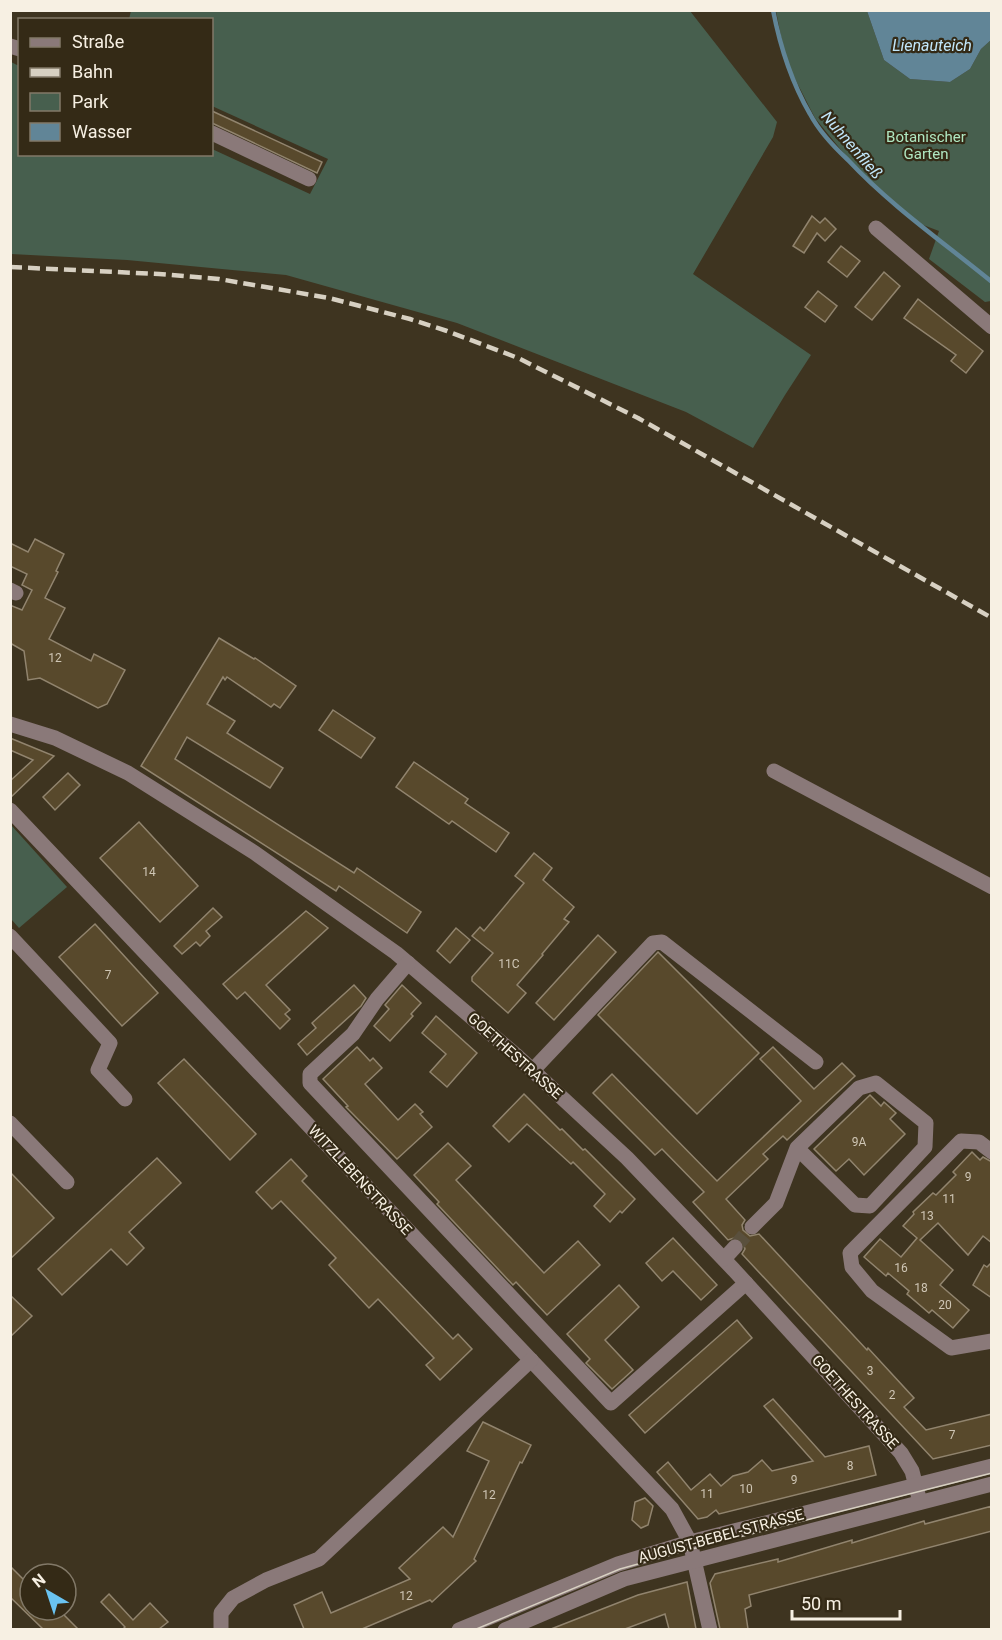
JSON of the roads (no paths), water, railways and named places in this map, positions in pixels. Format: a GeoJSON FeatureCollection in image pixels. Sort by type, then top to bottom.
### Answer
{"type":"FeatureCollection","features":[{"type":"Feature","properties":{"kind":"street"},"geometry":{"type":"LineString","coordinates":[[213,133],[309,178]]}},
{"type":"Feature","properties":{"kind":"street"},"geometry":{"type":"LineString","coordinates":[[876,228],[988,321]]}},
{"type":"Feature","properties":{"kind":"street","name":"GOETHESTRASSE"},"geometry":{"type":"LineString","coordinates":[[10,724],[55,738],[128,773],[255,853],[408,963],[533,1070],[627,1158],[724,1259],[901,1453],[912,1471],[920,1502]]}},
{"type":"Feature","properties":{"kind":"street"},"geometry":{"type":"LineString","coordinates":[[774,771],[992,887]]}},
{"type":"Feature","properties":{"kind":"street","name":"WITZLEBENSTRASSE"},"geometry":{"type":"LineString","coordinates":[[10,810],[672,1509],[690,1542],[710,1629]]}},
{"type":"Feature","properties":{"kind":"street"},"geometry":{"type":"LineString","coordinates":[[10,936],[110,1043],[98,1070],[125,1099]]}},
{"type":"Feature","properties":{"kind":"street"},"geometry":{"type":"LineString","coordinates":[[533,1070],[653,943],[662,942],[816,1062]]}},
{"type":"Feature","properties":{"kind":"street"},"geometry":{"type":"LineString","coordinates":[[408,963],[377,999],[353,1034],[310,1074],[310,1083],[611,1403],[746,1283]]}},
{"type":"Feature","properties":{"kind":"street"},"geometry":{"type":"LineString","coordinates":[[752,1227],[776,1203],[797,1148],[859,1088],[876,1083],[926,1123],[925,1147],[870,1206],[855,1205],[797,1148]]}},
{"type":"Feature","properties":{"kind":"street"},"geometry":{"type":"LineString","coordinates":[[10,1123],[67,1182]]}},
{"type":"Feature","properties":{"kind":"street"},"geometry":{"type":"LineString","coordinates":[[992,1152],[979,1142],[961,1141],[850,1253],[852,1267],[872,1291],[951,1348],[992,1341]]}},
{"type":"Feature","properties":{"kind":"street"},"geometry":{"type":"LineString","coordinates":[[724,1259],[735,1247]]}},
{"type":"Feature","properties":{"kind":"street"},"geometry":{"type":"LineString","coordinates":[[221,1629],[221,1613],[233,1598],[266,1580],[319,1559],[531,1360]]}},
{"type":"Feature","properties":{"kind":"street","name":"AUGUST-BEBEL-STRASSE"},"geometry":{"type":"LineString","coordinates":[[459,1629],[618,1564],[690,1542],[992,1466]]}},
{"type":"Feature","properties":{"kind":"street","name":"AUGUST-BEBEL-STRASSE"},"geometry":{"type":"LineString","coordinates":[[505,1629],[624,1579],[992,1484]]}},
{"type":"Feature","properties":{"kind":"water","name":"Lienauteich"},"geometry":{"type":"Polygon","coordinates":[[[867,11],[991,11],[991,40],[981,49],[970,69],[950,82],[910,79],[884,60],[867,11]]]}},
{"type":"Feature","properties":{"kind":"waterway","name":"Nuhnenfließ"},"geometry":{"type":"LineString","coordinates":[[773,10],[792,77],[822,133],[882,193],[992,282]]}},
{"type":"Feature","properties":{"kind":"tunnel"},"geometry":{"type":"LineString","coordinates":[[735,1247],[752,1227]]}},
{"type":"Feature","properties":{"kind":"tram line"},"geometry":{"type":"LineString","coordinates":[[474,1630],[620,1569],[992,1473]]}},
{"type":"Feature","properties":{"kind":"railway"},"geometry":{"type":"LineString","coordinates":[[10,267],[219,279],[329,298],[447,331],[518,358],[638,418],[992,618]]}},
{"type":"Feature","properties":{"kind":"park label","name":"Botanischer Garten"},"geometry":{"type":"Point","coordinates":[926,146]}}]}
